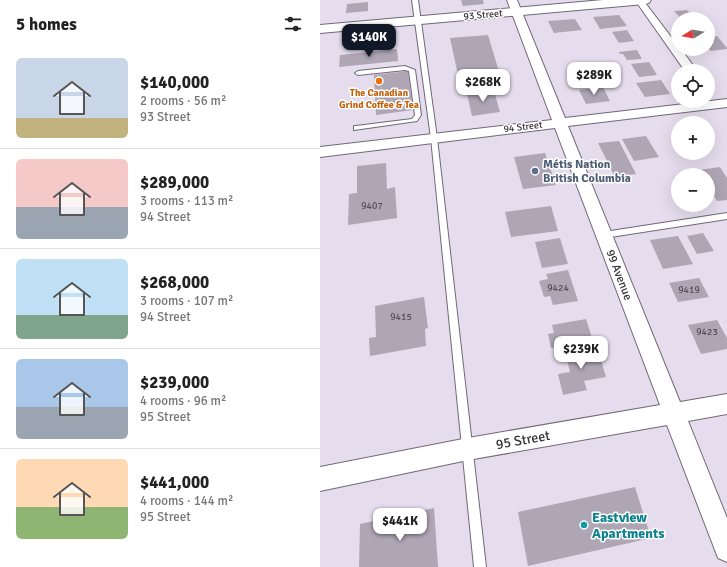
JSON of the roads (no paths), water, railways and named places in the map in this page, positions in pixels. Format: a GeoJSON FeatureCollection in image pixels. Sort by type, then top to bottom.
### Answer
{"type":"FeatureCollection","features":[{"type":"Feature","properties":{"kind":"street","name":"93 Street"},"geometry":{"type":"LineString","coordinates":[[320,29],[417,21],[514,6],[642,0]]}},
{"type":"Feature","properties":{"kind":"street"},"geometry":{"type":"LineString","coordinates":[[642,0],[686,64]]}},
{"type":"Feature","properties":{"kind":"street","name":"99 Avenue"},"geometry":{"type":"LineString","coordinates":[[514,6],[727,549]]}},
{"type":"Feature","properties":{"kind":"street","name":"94 Street"},"geometry":{"type":"LineString","coordinates":[[320,152],[560,123],[722,107]]}},
{"type":"Feature","properties":{"kind":"street","name":"95 Street"},"geometry":{"type":"LineString","coordinates":[[320,479],[468,449],[727,404]]}},
{"type":"Feature","properties":{"kind":"lane"},"geometry":{"type":"LineString","coordinates":[[414,0],[434,138],[480,567]]}},
{"type":"Feature","properties":{"kind":"lane"},"geometry":{"type":"LineString","coordinates":[[356,128],[412,121],[415,120],[418,115],[412,70],[405,68],[358,74]]}},
{"type":"Feature","properties":{"kind":"lane"},"geometry":{"type":"LineString","coordinates":[[604,235],[727,216]]}},
{"type":"Feature","properties":{"kind":"place","name":"The Canadian Grind Coffee & Tea"},"geometry":{"type":"Point","coordinates":[379,81]}},
{"type":"Feature","properties":{"kind":"place","name":"Métis Nation British Columbia"},"geometry":{"type":"Point","coordinates":[535,171]}},
{"type":"Feature","properties":{"kind":"place","name":"Eastview Apartments"},"geometry":{"type":"Point","coordinates":[584,525]}}]}
